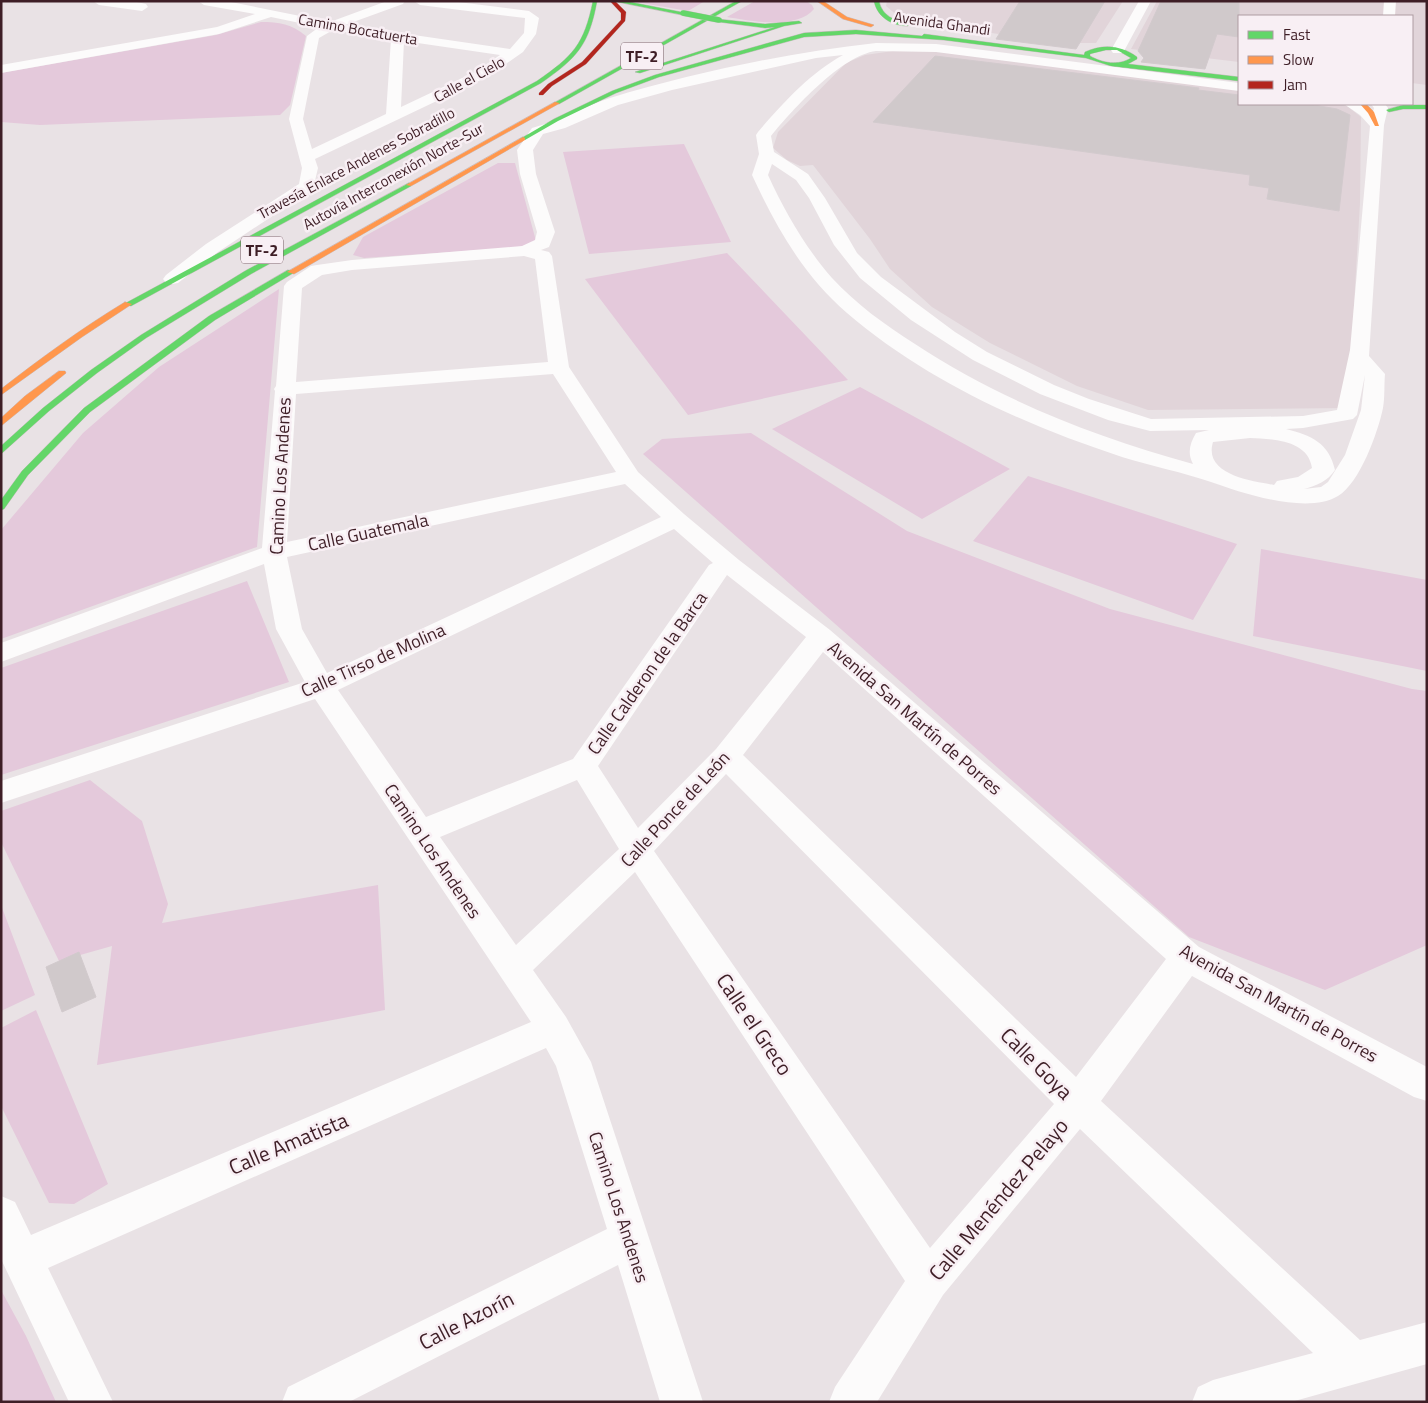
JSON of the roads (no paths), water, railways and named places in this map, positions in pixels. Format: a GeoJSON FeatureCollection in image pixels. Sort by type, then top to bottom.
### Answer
{"type":"FeatureCollection","features":[{"type":"Feature","properties":{"kind":"main road","name":"Travesía Enlace Andenes Sobradillo"},"geometry":{"type":"LineString","coordinates":[[1,393],[34,367],[104,318],[172,279],[538,82],[560,67],[577,52],[587,38],[595,1]]}},
{"type":"Feature","properties":{"kind":"main road","name":"Avenida Ghandi"},"geometry":{"type":"LineString","coordinates":[[614,1],[751,25],[856,27],[943,39],[1083,53]]}},
{"type":"Feature","properties":{"kind":"main road","name":"TF-2"},"geometry":{"type":"LineString","coordinates":[[614,1],[624,13],[623,20],[584,63],[567,76],[544,89],[537,100],[719,1]]}},
{"type":"Feature","properties":{"kind":"main road","name":"Autovía Interconexión Norte-Sur"},"geometry":{"type":"LineString","coordinates":[[1,451],[56,398],[111,358],[180,313],[740,1]]}},
{"type":"Feature","properties":{"kind":"main road"},"geometry":{"type":"LineString","coordinates":[[876,1],[876,8],[879,13],[893,21],[964,35],[1083,53],[1101,63],[1238,79]]}},
{"type":"Feature","properties":{"kind":"main road","name":"Avenida Ghandi"},"geometry":{"type":"LineString","coordinates":[[822,5],[845,18],[862,23],[964,35]]}},
{"type":"Feature","properties":{"kind":"main road"},"geometry":{"type":"LineString","coordinates":[[544,110],[572,102],[605,84],[628,75],[787,25],[812,20]]}},
{"type":"Feature","properties":{"kind":"main road"},"geometry":{"type":"LineString","coordinates":[[1,507],[25,473],[87,410],[212,318],[537,131],[614,92],[641,82],[788,38],[821,33],[856,32],[943,39]]}},
{"type":"Feature","properties":{"kind":"main road"},"geometry":{"type":"LineString","coordinates":[[1083,53],[1099,49],[1118,50],[1133,56],[1238,69]]}},
{"type":"Feature","properties":{"kind":"main road"},"geometry":{"type":"LineString","coordinates":[[1116,64],[1131,62],[1135,58],[1133,56]]}},
{"type":"Feature","properties":{"kind":"main road"},"geometry":{"type":"LineString","coordinates":[[1413,100],[1427,102]]}},
{"type":"Feature","properties":{"kind":"main road"},"geometry":{"type":"LineString","coordinates":[[1365,105],[1371,112],[1377,125]]}},
{"type":"Feature","properties":{"kind":"main road"},"geometry":{"type":"LineString","coordinates":[[1386,106],[1427,107]]}},
{"type":"Feature","properties":{"kind":"main road"},"geometry":{"type":"LineString","coordinates":[[1,423],[28,398],[74,364]]}},
{"type":"Feature","properties":{"kind":"street"},"geometry":{"type":"LineString","coordinates":[[99,1],[142,7]]}},
{"type":"Feature","properties":{"kind":"street","name":"Camino Bocatuerta"},"geometry":{"type":"LineString","coordinates":[[204,1],[331,26],[513,53]]}},
{"type":"Feature","properties":{"kind":"street"},"geometry":{"type":"LineString","coordinates":[[172,279],[212,248],[307,186],[310,168],[296,119],[313,36],[331,26],[399,1]]}},
{"type":"Feature","properties":{"kind":"street","name":"Calle el Cielo"},"geometry":{"type":"LineString","coordinates":[[308,156],[482,74],[513,53],[530,34],[533,18],[529,15],[420,1]]}},
{"type":"Feature","properties":{"kind":"street"},"geometry":{"type":"LineString","coordinates":[[1118,50],[1144,1]]}},
{"type":"Feature","properties":{"kind":"street"},"geometry":{"type":"LineString","coordinates":[[1389,15],[1390,1]]}},
{"type":"Feature","properties":{"kind":"street"},"geometry":{"type":"LineString","coordinates":[[1,69],[219,30],[272,13],[290,5]]}},
{"type":"Feature","properties":{"kind":"street"},"geometry":{"type":"LineString","coordinates":[[393,117],[398,37]]}},
{"type":"Feature","properties":{"kind":"street"},"geometry":{"type":"LineString","coordinates":[[525,251],[543,243],[546,232],[528,174],[525,150],[537,131],[560,125],[599,107],[636,95],[767,64],[833,51],[884,47],[936,48],[1238,87]]}},
{"type":"Feature","properties":{"kind":"street"},"geometry":{"type":"LineString","coordinates":[[884,47],[847,57],[819,78],[764,135],[764,146],[767,154],[801,176],[845,248],[859,267],[916,316],[955,342],[1005,369],[1051,390],[1126,419],[1150,425],[1182,426],[1302,422],[1346,415],[1357,364],[1377,125],[1386,106]]}},
{"type":"Feature","properties":{"kind":"street"},"geometry":{"type":"LineString","coordinates":[[767,64],[803,65],[820,73],[819,78]]}},
{"type":"Feature","properties":{"kind":"street"},"geometry":{"type":"LineString","coordinates":[[1353,105],[1365,112],[1377,125]]}},
{"type":"Feature","properties":{"kind":"street"},"geometry":{"type":"LineString","coordinates":[[767,154],[760,175],[799,249],[819,275],[840,296],[890,336],[950,376],[1016,408],[1063,428],[1150,460],[1249,486],[1298,496],[1328,493],[1338,486],[1361,441],[1373,409],[1375,374],[1357,364]]}},
{"type":"Feature","properties":{"kind":"street","name":"Camino Los Andenes"},"geometry":{"type":"LineString","coordinates":[[525,251],[352,265],[317,270],[293,286],[284,389],[274,552],[289,629],[320,687],[554,1028],[573,1062],[628,1239],[682,1402]]}},
{"type":"Feature","properties":{"kind":"street","name":"Avenida San Martín de Porres"},"geometry":{"type":"LineString","coordinates":[[525,251],[543,256],[559,367],[630,476],[676,519],[730,565],[821,636],[1187,957],[1427,1085]]}},
{"type":"Feature","properties":{"kind":"street"},"geometry":{"type":"LineString","coordinates":[[1222,479],[1209,470],[1200,459],[1200,448],[1204,438],[1218,433],[1266,432],[1348,425],[1359,416],[1363,397],[1362,379],[1357,364]]}},
{"type":"Feature","properties":{"kind":"street"},"geometry":{"type":"LineString","coordinates":[[284,389],[559,367]]}},
{"type":"Feature","properties":{"kind":"street"},"geometry":{"type":"LineString","coordinates":[[1249,486],[1278,487],[1297,485],[1314,479],[1324,470],[1322,458],[1310,446],[1287,434],[1266,432]]}},
{"type":"Feature","properties":{"kind":"street","name":"Calle Guatemala"},"geometry":{"type":"LineString","coordinates":[[1,653],[274,552],[630,476]]}},
{"type":"Feature","properties":{"kind":"street","name":"Calle Tirso de Molina"},"geometry":{"type":"LineString","coordinates":[[1,792],[320,687],[676,519]]}},
{"type":"Feature","properties":{"kind":"street","name":"Calle Calderon de la Barca"},"geometry":{"type":"LineString","coordinates":[[420,832],[584,766],[718,570],[730,565]]}},
{"type":"Feature","properties":{"kind":"street","name":"Calle Ponce de León"},"geometry":{"type":"LineString","coordinates":[[512,969],[637,851],[726,756],[821,636]]}},
{"type":"Feature","properties":{"kind":"street","name":"Calle Goya"},"geometry":{"type":"LineString","coordinates":[[726,756],[1078,1103],[1354,1363]]}},
{"type":"Feature","properties":{"kind":"street","name":"Calle el Greco"},"geometry":{"type":"LineString","coordinates":[[584,766],[637,851],[929,1281]]}},
{"type":"Feature","properties":{"kind":"street","name":"Calle Menéndez Pelayo"},"geometry":{"type":"LineString","coordinates":[[852,1401],[929,1281],[1078,1103],[1187,957]]}},
{"type":"Feature","properties":{"kind":"street","name":"Calle Amatista"},"geometry":{"type":"LineString","coordinates":[[21,1259],[554,1028]]}},
{"type":"Feature","properties":{"kind":"street"},"geometry":{"type":"LineString","coordinates":[[1,1215],[92,1402]]}},
{"type":"Feature","properties":{"kind":"street","name":"Calle Azorín"},"geometry":{"type":"LineString","coordinates":[[303,1402],[628,1239]]}},
{"type":"Feature","properties":{"kind":"street"},"geometry":{"type":"LineString","coordinates":[[1213,1402],[1427,1343]]}}]}
